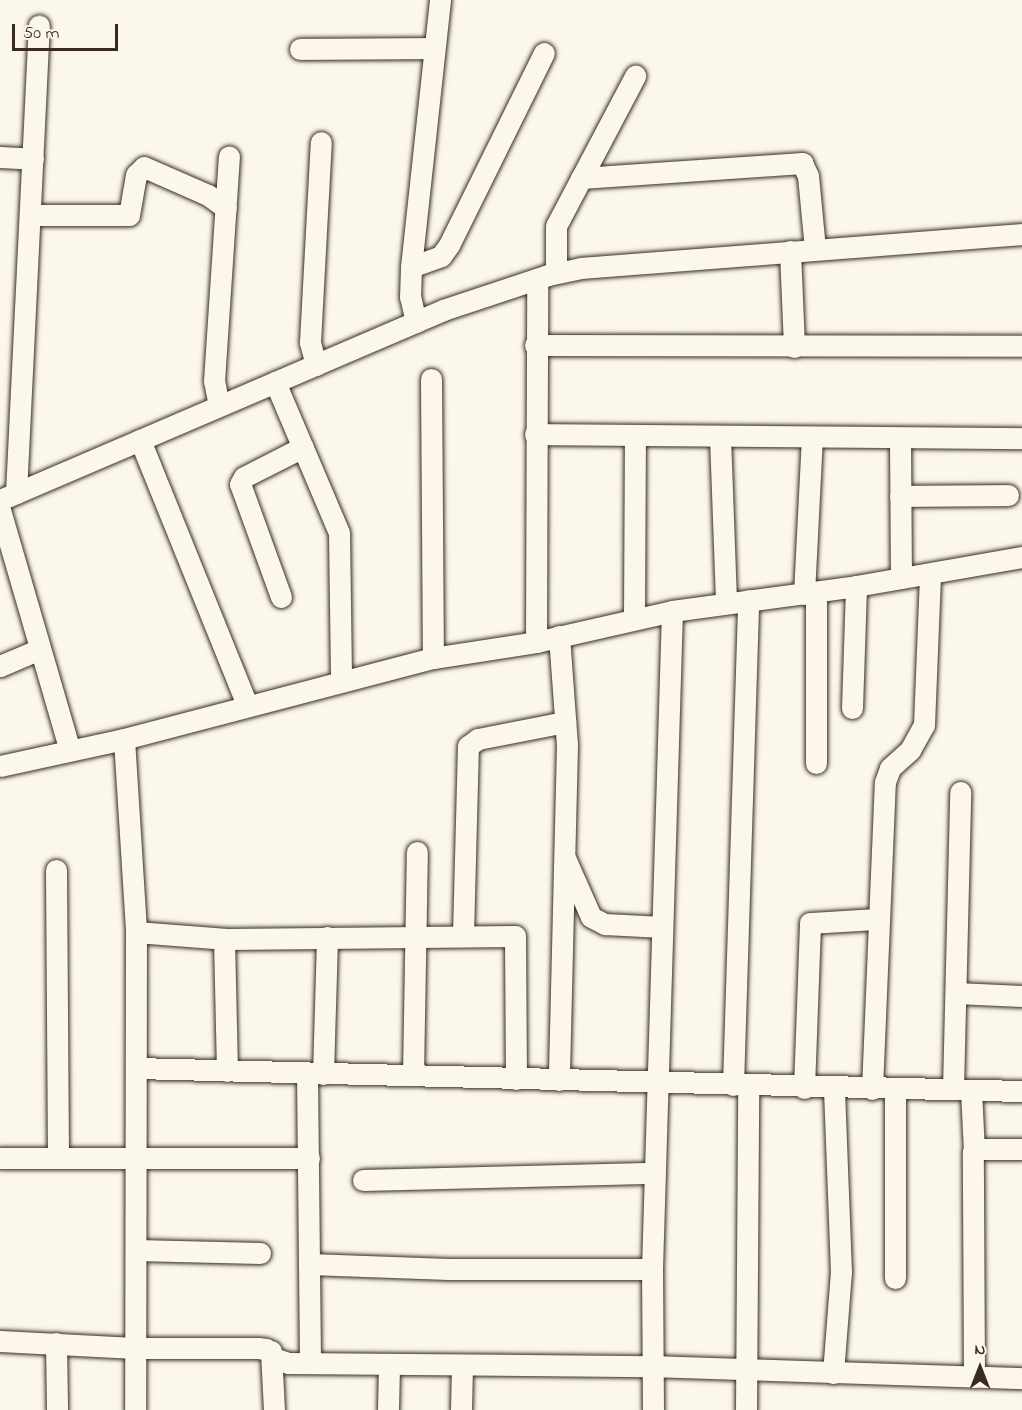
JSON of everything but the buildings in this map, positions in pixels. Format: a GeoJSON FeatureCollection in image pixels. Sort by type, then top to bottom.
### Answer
{"type":"FeatureCollection","features":[{"type":"Feature","properties":{"kind":"street"},"geometry":{"type":"LineString","coordinates":[[413,309],[411,267],[440,0]]}},
{"type":"Feature","properties":{"kind":"street"},"geometry":{"type":"LineString","coordinates":[[39,26],[30,215],[12,487],[141,440],[216,394],[275,382],[313,354],[413,309],[551,269],[790,251],[814,241],[1022,234]]}},
{"type":"Feature","properties":{"kind":"street"},"geometry":{"type":"LineString","coordinates":[[300,49],[433,48]]}},
{"type":"Feature","properties":{"kind":"street"},"geometry":{"type":"LineString","coordinates":[[411,267],[441,256],[449,245],[544,53]]}},
{"type":"Feature","properties":{"kind":"street"},"geometry":{"type":"LineString","coordinates":[[536,642],[535,345],[551,269],[556,226],[635,76]]}},
{"type":"Feature","properties":{"kind":"street"},"geometry":{"type":"LineString","coordinates":[[313,354],[321,142]]}},
{"type":"Feature","properties":{"kind":"street"},"geometry":{"type":"LineString","coordinates":[[0,157],[33,159]]}},
{"type":"Feature","properties":{"kind":"street"},"geometry":{"type":"LineString","coordinates":[[216,394],[230,157]]}},
{"type":"Feature","properties":{"kind":"street"},"geometry":{"type":"LineString","coordinates":[[581,178],[802,163],[808,176],[814,241]]}},
{"type":"Feature","properties":{"kind":"street"},"geometry":{"type":"LineString","coordinates":[[30,215],[129,215],[136,175],[144,167],[208,195],[226,208]]}},
{"type":"Feature","properties":{"kind":"street"},"geometry":{"type":"LineString","coordinates":[[790,251],[794,347]]}},
{"type":"Feature","properties":{"kind":"street"},"geometry":{"type":"LineString","coordinates":[[535,345],[1022,346]]}},
{"type":"Feature","properties":{"kind":"street"},"geometry":{"type":"LineString","coordinates":[[431,379],[433,658]]}},
{"type":"Feature","properties":{"kind":"street"},"geometry":{"type":"LineString","coordinates":[[275,382],[339,533],[340,680]]}},
{"type":"Feature","properties":{"kind":"street"},"geometry":{"type":"LineString","coordinates":[[535,434],[635,437],[1022,438]]}},
{"type":"Feature","properties":{"kind":"street"},"geometry":{"type":"LineString","coordinates":[[634,619],[635,437]]}},
{"type":"Feature","properties":{"kind":"street"},"geometry":{"type":"LineString","coordinates":[[720,437],[726,603]]}},
{"type":"Feature","properties":{"kind":"street"},"geometry":{"type":"LineString","coordinates":[[812,438],[810,593],[816,762]]}},
{"type":"Feature","properties":{"kind":"street"},"geometry":{"type":"LineString","coordinates":[[900,439],[902,578]]}},
{"type":"Feature","properties":{"kind":"street"},"geometry":{"type":"LineString","coordinates":[[141,440],[247,705]]}},
{"type":"Feature","properties":{"kind":"street"},"geometry":{"type":"LineString","coordinates":[[280,597],[240,484],[244,477],[303,447]]}},
{"type":"Feature","properties":{"kind":"street"},"geometry":{"type":"LineString","coordinates":[[900,496],[1008,495]]}},
{"type":"Feature","properties":{"kind":"street"},"geometry":{"type":"LineString","coordinates":[[0,510],[69,748]]}},
{"type":"Feature","properties":{"kind":"street"},"geometry":{"type":"LineString","coordinates":[[0,766],[69,748],[124,739],[340,680],[433,658],[536,642],[672,611],[810,593],[1022,557]]}},
{"type":"Feature","properties":{"kind":"street"},"geometry":{"type":"LineString","coordinates":[[872,1089],[885,782],[890,768],[918,740],[924,725],[930,574]]}},
{"type":"Feature","properties":{"kind":"street"},"geometry":{"type":"LineString","coordinates":[[852,708],[855,586]]}},
{"type":"Feature","properties":{"kind":"street"},"geometry":{"type":"LineString","coordinates":[[746,1410],[741,1085],[748,600]]}},
{"type":"Feature","properties":{"kind":"street"},"geometry":{"type":"LineString","coordinates":[[653,1410],[652,1269],[672,611]]}},
{"type":"Feature","properties":{"kind":"street"},"geometry":{"type":"LineString","coordinates":[[559,636],[565,722],[559,1080]]}},
{"type":"Feature","properties":{"kind":"street"},"geometry":{"type":"LineString","coordinates":[[0,666],[40,650]]}},
{"type":"Feature","properties":{"kind":"street"},"geometry":{"type":"LineString","coordinates":[[463,935],[468,746],[477,739],[565,722]]}},
{"type":"Feature","properties":{"kind":"street"},"geometry":{"type":"LineString","coordinates":[[124,739],[136,933],[135,1410]]}},
{"type":"Feature","properties":{"kind":"street"},"geometry":{"type":"LineString","coordinates":[[960,792],[956,993],[962,1089],[974,1151],[974,1377]]}},
{"type":"Feature","properties":{"kind":"street"},"geometry":{"type":"LineString","coordinates":[[413,1075],[417,852]]}},
{"type":"Feature","properties":{"kind":"street"},"geometry":{"type":"LineString","coordinates":[[564,858],[591,917],[605,924],[662,927]]}},
{"type":"Feature","properties":{"kind":"street"},"geometry":{"type":"LineString","coordinates":[[56,870],[58,1158]]}},
{"type":"Feature","properties":{"kind":"street"},"geometry":{"type":"LineString","coordinates":[[804,1088],[810,922],[878,919]]}},
{"type":"Feature","properties":{"kind":"street"},"geometry":{"type":"LineString","coordinates":[[136,933],[224,939],[509,934],[518,939],[516,1079]]}},
{"type":"Feature","properties":{"kind":"street"},"geometry":{"type":"LineString","coordinates":[[310,1363],[309,1158],[327,937]]}},
{"type":"Feature","properties":{"kind":"street"},"geometry":{"type":"LineString","coordinates":[[224,939],[227,1071]]}},
{"type":"Feature","properties":{"kind":"street"},"geometry":{"type":"LineString","coordinates":[[956,993],[1022,996]]}},
{"type":"Feature","properties":{"kind":"street"},"geometry":{"type":"LineString","coordinates":[[136,1068],[834,1089],[1022,1091]]}},
{"type":"Feature","properties":{"kind":"street"},"geometry":{"type":"LineString","coordinates":[[832,1373],[841,1272],[834,1089]]}},
{"type":"Feature","properties":{"kind":"street"},"geometry":{"type":"LineString","coordinates":[[895,1089],[895,1278]]}},
{"type":"Feature","properties":{"kind":"street"},"geometry":{"type":"LineString","coordinates":[[974,1151],[1022,1149]]}},
{"type":"Feature","properties":{"kind":"street"},"geometry":{"type":"LineString","coordinates":[[0,1158],[309,1158]]}},
{"type":"Feature","properties":{"kind":"street"},"geometry":{"type":"LineString","coordinates":[[363,1180],[655,1173]]}},
{"type":"Feature","properties":{"kind":"street"},"geometry":{"type":"LineString","coordinates":[[136,1250],[260,1253]]}},
{"type":"Feature","properties":{"kind":"street"},"geometry":{"type":"LineString","coordinates":[[309,1264],[449,1269],[652,1269]]}},
{"type":"Feature","properties":{"kind":"street"},"geometry":{"type":"LineString","coordinates":[[0,1341],[135,1348],[258,1348],[271,1352],[281,1362],[389,1365],[652,1366],[746,1371],[1022,1378]]}},
{"type":"Feature","properties":{"kind":"street"},"geometry":{"type":"LineString","coordinates":[[56,1343],[57,1410]]}},
{"type":"Feature","properties":{"kind":"street"},"geometry":{"type":"LineString","coordinates":[[271,1352],[274,1410]]}},
{"type":"Feature","properties":{"kind":"street"},"geometry":{"type":"LineString","coordinates":[[388,1410],[389,1365]]}},
{"type":"Feature","properties":{"kind":"street"},"geometry":{"type":"LineString","coordinates":[[461,1410],[462,1365]]}}]}
